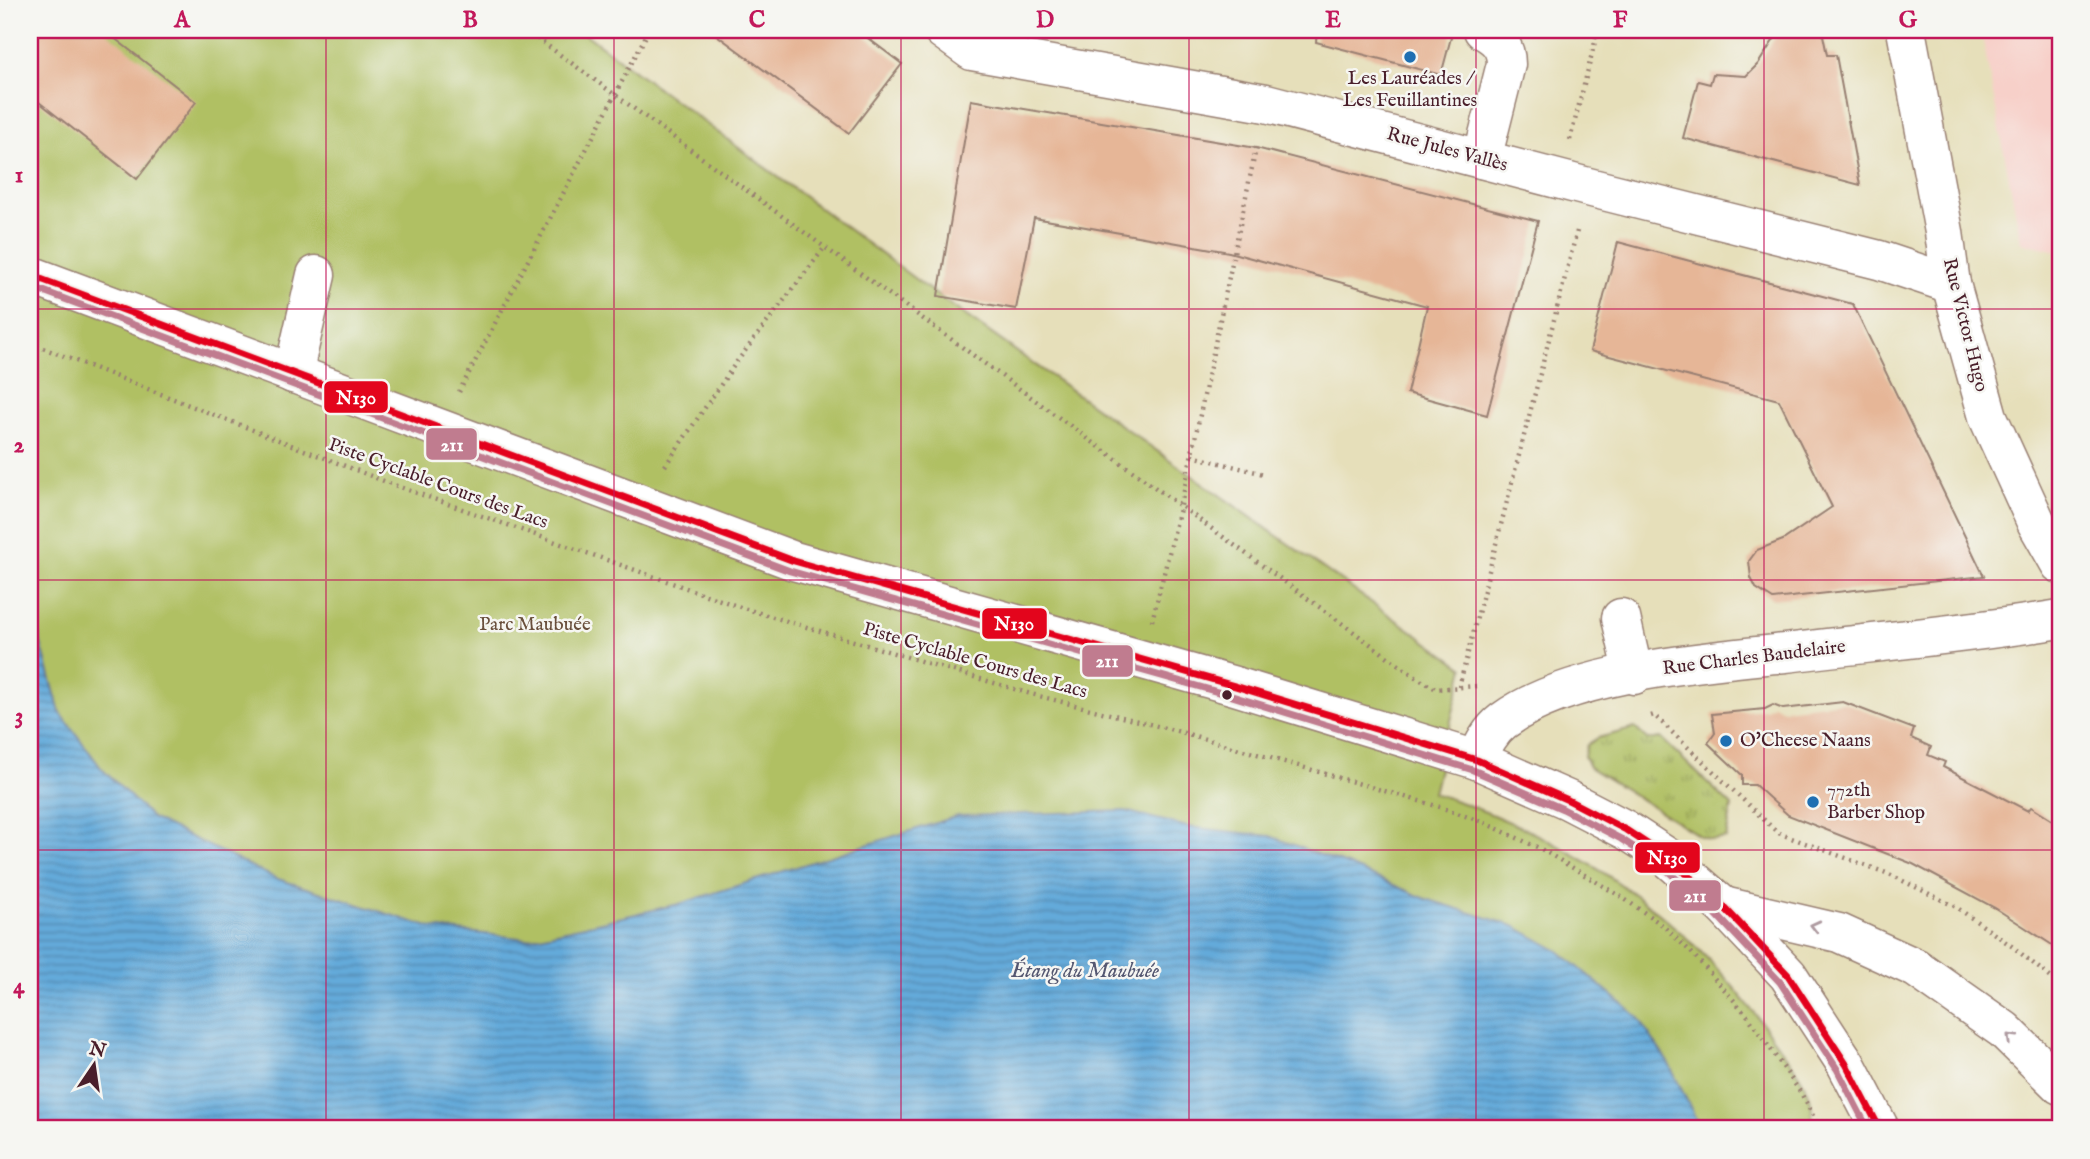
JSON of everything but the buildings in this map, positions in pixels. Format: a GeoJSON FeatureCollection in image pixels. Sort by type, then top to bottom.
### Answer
{"type":"FeatureCollection","features":[{"type":"Feature","properties":{"kind":"street","name":"Rue Jules Vallès"},"geometry":{"type":"LineString","coordinates":[[943,30],[972,51],[1001,43],[1266,103],[1880,260],[1951,284]]}},
{"type":"Feature","properties":{"kind":"street"},"geometry":{"type":"LineString","coordinates":[[1482,159],[1506,64],[1506,52],[1501,43],[1483,30]]}},
{"type":"Feature","properties":{"kind":"street","name":"Rue Victor Hugo"},"geometry":{"type":"LineString","coordinates":[[1906,30],[1944,232],[1951,284],[1988,417],[2036,522],[2060,564]]}},
{"type":"Feature","properties":{"kind":"street"},"geometry":{"type":"LineString","coordinates":[[30,275],[794,561],[1235,686],[1477,760],[1568,800],[1626,830],[1667,857],[1723,906],[1788,975],[1846,1064],[1880,1129]]}},
{"type":"Feature","properties":{"kind":"street"},"geometry":{"type":"LineString","coordinates":[[293,374],[316,275]]}},
{"type":"Feature","properties":{"kind":"street"},"geometry":{"type":"LineString","coordinates":[[1621,618],[1634,675]]}},
{"type":"Feature","properties":{"kind":"street","name":"Rue Charles Baudelaire"},"geometry":{"type":"LineString","coordinates":[[1477,760],[1486,740],[1502,722],[1552,696],[1588,684],[1688,663],[1993,630],[2060,619]]}},
{"type":"Feature","properties":{"kind":"street"},"geometry":{"type":"LineString","coordinates":[[1723,906],[1839,933],[1916,968],[2004,1030],[2060,1085]]}},
{"type":"Feature","properties":{"kind":"path"},"geometry":{"type":"LineString","coordinates":[[526,30],[1417,678],[1437,690],[1474,685],[1524,710]]}},
{"type":"Feature","properties":{"kind":"path"},"geometry":{"type":"LineString","coordinates":[[439,429],[649,30]]}},
{"type":"Feature","properties":{"kind":"path"},"geometry":{"type":"LineString","coordinates":[[1459,687],[1593,168],[1568,145],[1598,30]]}},
{"type":"Feature","properties":{"kind":"path"},"geometry":{"type":"LineString","coordinates":[[1152,621],[1192,456],[1256,148]]}},
{"type":"Feature","properties":{"kind":"path"},"geometry":{"type":"LineString","coordinates":[[662,470],[735,364],[825,247]]}},
{"type":"Feature","properties":{"kind":"path","name":"Piste Cyclable Cours des Lacs"},"geometry":{"type":"LineString","coordinates":[[30,343],[394,485],[743,608],[1031,694],[1181,732],[1440,807],[1485,823],[1541,849],[1661,924],[1691,952],[1747,1015],[1801,1093],[1820,1129]]}},
{"type":"Feature","properties":{"kind":"path"},"geometry":{"type":"LineString","coordinates":[[1192,456],[1264,474]]}},
{"type":"Feature","properties":{"kind":"path"},"geometry":{"type":"LineString","coordinates":[[1642,718],[1654,715],[1778,833],[1889,874],[1956,907],[2013,947],[2060,985]]}},
{"type":"Feature","properties":{"kind":"shaded area"},"geometry":{"type":"Polygon","coordinates":[[[1981,30],[2060,30],[2060,252],[2021,242],[1981,30]]]}},
{"type":"Feature","properties":{"kind":"green space","name":"Parc Maubuée"},"geometry":{"type":"Polygon","coordinates":[[[30,30],[580,30],[938,296],[1464,668],[1433,793],[1530,831],[1575,855],[1618,882],[1658,913],[1696,947],[1731,984],[1788,1058],[1810,1096],[1813,1129],[30,1129],[30,30]]]}},
{"type":"Feature","properties":{"kind":"green space"},"geometry":{"type":"Polygon","coordinates":[[[1635,728],[1648,740],[1661,738],[1732,806],[1726,838],[1712,840],[1700,836],[1589,767],[1584,756],[1587,745],[1598,738],[1635,728]]]}},
{"type":"Feature","properties":{"kind":"water","name":"Étang du Maubuée"},"geometry":{"type":"Polygon","coordinates":[[[30,604],[60,712],[102,769],[153,819],[275,878],[432,928],[527,939],[679,904],[958,816],[1125,811],[1188,827],[1270,836],[1426,899],[1514,926],[1559,951],[1638,1017],[1669,1064],[1696,1119],[1696,1129],[30,1129],[30,604]]]}},
{"type":"Feature","properties":{"kind":"transit line","name":"N130"},"geometry":{"type":"LineString","coordinates":[[30,275],[794,561],[1235,686],[1477,760],[1568,800],[1626,830],[1667,857],[1723,906],[1788,975],[1846,1064],[1880,1129]]}},
{"type":"Feature","properties":{"kind":"transit line","name":"211"},"geometry":{"type":"LineString","coordinates":[[30,286],[790,571],[1232,696],[1473,770],[1563,809],[1621,839],[1661,865],[1716,914],[1780,982],[1837,1069],[1868,1129]]}},
{"type":"Feature","properties":{"kind":"place","name":"Les Lauréades / Les Feuillantines"},"geometry":{"type":"Point","coordinates":[1410,57]}},
{"type":"Feature","properties":{"kind":"place","name":"O'Cheese Naans"},"geometry":{"type":"Point","coordinates":[1726,741]}},
{"type":"Feature","properties":{"kind":"place","name":"772th Barber Shop"},"geometry":{"type":"Point","coordinates":[1813,802]}}]}
